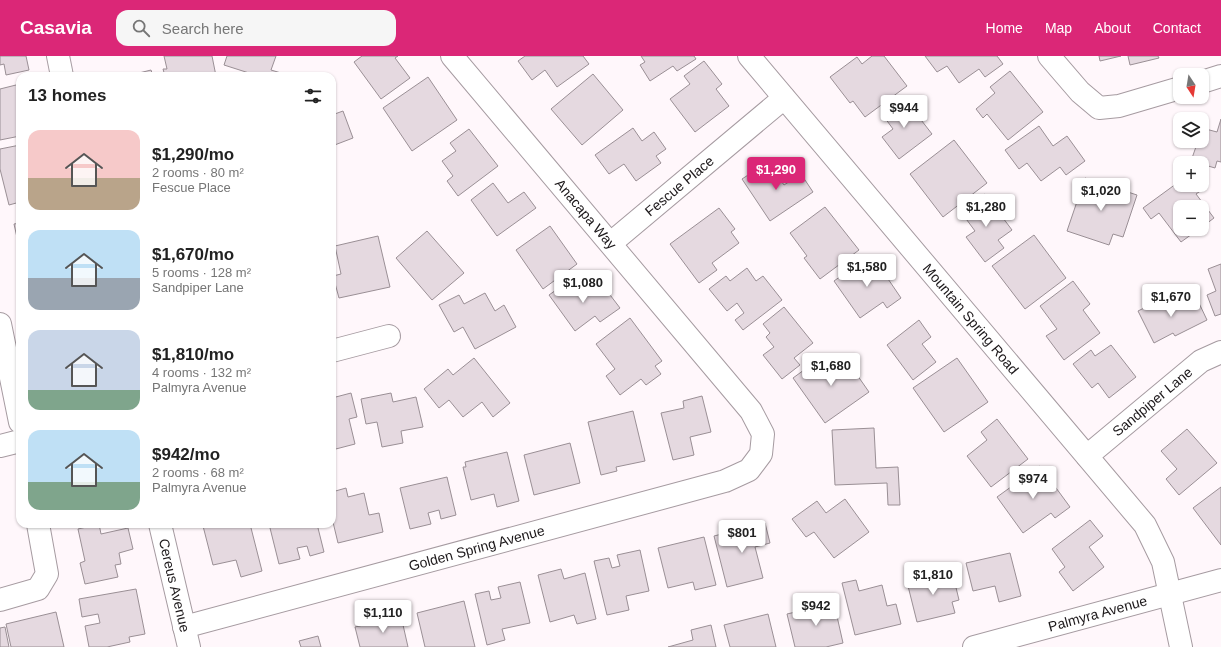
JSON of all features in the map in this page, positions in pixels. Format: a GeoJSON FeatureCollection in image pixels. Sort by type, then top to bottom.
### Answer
{"type":"FeatureCollection","features":[{"type":"Feature","properties":{"kind":"street"},"geometry":{"type":"LineString","coordinates":[[58,56],[61,72]]}},
{"type":"Feature","properties":{"kind":"street","name":"Anacapa Way"},"geometry":{"type":"LineString","coordinates":[[452,56],[751,411],[763,434],[761,454]]}},
{"type":"Feature","properties":{"kind":"street","name":"Mountain Spring Road"},"geometry":{"type":"LineString","coordinates":[[749,56],[1145,525],[1163,562],[1181,647]]}},
{"type":"Feature","properties":{"kind":"street"},"geometry":{"type":"LineString","coordinates":[[1049,56],[1080,92],[1099,108],[1120,106],[1173,90]]}},
{"type":"Feature","properties":{"kind":"street"},"geometry":{"type":"LineString","coordinates":[[1209,80],[1221,76]]}},
{"type":"Feature","properties":{"kind":"street","name":"Fescue Place"},"geometry":{"type":"LineString","coordinates":[[611,244],[784,98]]}},
{"type":"Feature","properties":{"kind":"street"},"geometry":{"type":"LineString","coordinates":[[0,324],[16,402]]}},
{"type":"Feature","properties":{"kind":"street"},"geometry":{"type":"LineString","coordinates":[[336,350],[389,336]]}},
{"type":"Feature","properties":{"kind":"street","name":"Sandpiper Lane"},"geometry":{"type":"LineString","coordinates":[[1087,456],[1201,361],[1221,352]]}},
{"type":"Feature","properties":{"kind":"street"},"geometry":{"type":"LineString","coordinates":[[0,446],[16,442]]}},
{"type":"Feature","properties":{"kind":"street","name":"Golden Spring Avenue"},"geometry":{"type":"LineString","coordinates":[[186,637],[725,481],[749,470],[761,454]]}},
{"type":"Feature","properties":{"kind":"street"},"geometry":{"type":"LineString","coordinates":[[0,600],[38,589],[47,574],[39,528]]}},
{"type":"Feature","properties":{"kind":"street","name":"Cereus Avenue"},"geometry":{"type":"LineString","coordinates":[[161,528],[186,637]]}},
{"type":"Feature","properties":{"kind":"street","name":"Palmyra Avenue"},"geometry":{"type":"LineString","coordinates":[[974,647],[1221,580]]}},
{"type":"Feature","properties":{"kind":"building"},"geometry":{"type":"Polygon","coordinates":[[[0,56],[26,56],[29,70],[6,75],[4,64],[0,65],[0,56]]]}},
{"type":"Feature","properties":{"kind":"building"},"geometry":{"type":"Polygon","coordinates":[[[164,56],[212,56],[215,72],[164,72],[163,69],[167,69],[164,56]]]}},
{"type":"Feature","properties":{"kind":"building"},"geometry":{"type":"Polygon","coordinates":[[[227,56],[276,56],[271,70],[278,72],[246,72],[224,65],[227,56]]]}},
{"type":"Feature","properties":{"kind":"building"},"geometry":{"type":"Polygon","coordinates":[[[362,56],[398,56],[395,58],[410,78],[381,99],[354,62],[362,56]]]}},
{"type":"Feature","properties":{"kind":"building"},"geometry":{"type":"Polygon","coordinates":[[[525,56],[583,56],[589,64],[557,87],[545,70],[532,80],[518,61],[525,56]]]}},
{"type":"Feature","properties":{"kind":"building"},"geometry":{"type":"Polygon","coordinates":[[[641,56],[694,56],[696,59],[677,71],[673,66],[650,81],[640,65],[645,62],[641,56]]]}},
{"type":"Feature","properties":{"kind":"building"},"geometry":{"type":"Polygon","coordinates":[[[872,56],[884,56],[907,86],[865,117],[853,101],[850,103],[830,77],[857,57],[862,64],[872,56]]]}},
{"type":"Feature","properties":{"kind":"building"},"geometry":{"type":"Polygon","coordinates":[[[925,56],[997,56],[1003,64],[985,77],[979,69],[959,83],[947,66],[937,72],[925,56]]]}},
{"type":"Feature","properties":{"kind":"building"},"geometry":{"type":"Polygon","coordinates":[[[1099,56],[1121,56],[1100,61],[1099,56]]]}},
{"type":"Feature","properties":{"kind":"building"},"geometry":{"type":"Polygon","coordinates":[[[1128,56],[1158,56],[1159,58],[1130,65],[1128,56]]]}},
{"type":"Feature","properties":{"kind":"building"},"geometry":{"type":"Polygon","coordinates":[[[704,61],[722,84],[716,89],[729,106],[695,132],[670,99],[690,84],[684,76],[704,61]]]}},
{"type":"Feature","properties":{"kind":"building"},"geometry":{"type":"Polygon","coordinates":[[[1010,71],[1043,112],[1008,140],[987,114],[983,118],[976,109],[995,93],[990,87],[1010,71]]]}},
{"type":"Feature","properties":{"kind":"building"},"geometry":{"type":"Polygon","coordinates":[[[593,74],[623,110],[582,145],[551,109],[593,74]]]}},
{"type":"Feature","properties":{"kind":"building"},"geometry":{"type":"Polygon","coordinates":[[[428,77],[457,120],[412,151],[383,108],[428,77]]]}},
{"type":"Feature","properties":{"kind":"building"},"geometry":{"type":"Polygon","coordinates":[[[16,85],[16,137],[0,140],[0,89],[16,85]]]}},
{"type":"Feature","properties":{"kind":"building"},"geometry":{"type":"Polygon","coordinates":[[[904,98],[932,134],[899,159],[882,137],[893,129],[882,114],[904,98]]]}},
{"type":"Feature","properties":{"kind":"building"},"geometry":{"type":"Polygon","coordinates":[[[343,111],[353,138],[336,144],[336,114],[343,111]]]}},
{"type":"Feature","properties":{"kind":"building"},"geometry":{"type":"Polygon","coordinates":[[[1221,119],[1221,162],[1217,161],[1215,168],[1209,166],[1209,156],[1193,156],[1196,148],[1209,148],[1209,130],[1217,132],[1221,119]]]}},
{"type":"Feature","properties":{"kind":"building"},"geometry":{"type":"Polygon","coordinates":[[[1039,126],[1053,146],[1067,136],[1085,161],[1066,175],[1060,167],[1041,181],[1027,163],[1019,169],[1005,150],[1039,126]]]}},
{"type":"Feature","properties":{"kind":"building"},"geometry":{"type":"Polygon","coordinates":[[[633,128],[642,141],[654,132],[666,149],[656,156],[661,163],[636,181],[624,164],[609,174],[595,155],[633,128]]]}},
{"type":"Feature","properties":{"kind":"building"},"geometry":{"type":"Polygon","coordinates":[[[469,129],[498,166],[458,196],[447,181],[453,176],[442,161],[456,151],[450,143],[469,129]]]}},
{"type":"Feature","properties":{"kind":"building"},"geometry":{"type":"Polygon","coordinates":[[[954,140],[987,183],[943,217],[910,174],[954,140]]]}},
{"type":"Feature","properties":{"kind":"building"},"geometry":{"type":"Polygon","coordinates":[[[16,146],[16,203],[9,205],[0,169],[0,149],[16,146]]]}},
{"type":"Feature","properties":{"kind":"building"},"geometry":{"type":"Polygon","coordinates":[[[768,162],[784,185],[801,174],[813,192],[770,221],[742,179],[768,162]]]}},
{"type":"Feature","properties":{"kind":"building"},"geometry":{"type":"Polygon","coordinates":[[[1085,178],[1137,195],[1123,237],[1113,234],[1109,245],[1067,231],[1085,178]]]}},
{"type":"Feature","properties":{"kind":"building"},"geometry":{"type":"Polygon","coordinates":[[[493,183],[508,203],[524,192],[536,208],[497,236],[471,200],[493,183]]]}},
{"type":"Feature","properties":{"kind":"building"},"geometry":{"type":"Polygon","coordinates":[[[1173,186],[1173,192],[1199,192],[1196,194],[1200,200],[1173,200],[1173,231],[1159,213],[1151,219],[1143,208],[1173,186]]]}},
{"type":"Feature","properties":{"kind":"building"},"geometry":{"type":"Polygon","coordinates":[[[985,194],[1012,230],[998,240],[1004,248],[985,262],[966,237],[975,231],[961,212],[985,194]]]}},
{"type":"Feature","properties":{"kind":"building"},"geometry":{"type":"Polygon","coordinates":[[[825,207],[859,250],[820,279],[804,258],[807,256],[790,233],[825,207]]]}},
{"type":"Feature","properties":{"kind":"building"},"geometry":{"type":"Polygon","coordinates":[[[719,208],[735,229],[731,232],[739,243],[712,263],[717,270],[699,283],[670,244],[719,208]]]}},
{"type":"Feature","properties":{"kind":"building"},"geometry":{"type":"Polygon","coordinates":[[[1209,211],[1214,218],[1209,222],[1209,211]]]}},
{"type":"Feature","properties":{"kind":"building"},"geometry":{"type":"Polygon","coordinates":[[[550,226],[577,264],[543,289],[516,250],[550,226]]]}},
{"type":"Feature","properties":{"kind":"building"},"geometry":{"type":"Polygon","coordinates":[[[427,231],[464,273],[432,300],[396,258],[427,231]]]}},
{"type":"Feature","properties":{"kind":"building"},"geometry":{"type":"Polygon","coordinates":[[[1034,235],[1066,278],[1025,309],[992,266],[1034,235]]]}},
{"type":"Feature","properties":{"kind":"building"},"geometry":{"type":"Polygon","coordinates":[[[378,236],[390,287],[339,298],[336,287],[336,275],[341,274],[336,246],[378,236]]]}},
{"type":"Feature","properties":{"kind":"building"},"geometry":{"type":"Polygon","coordinates":[[[1176,236],[1189,236],[1181,242],[1176,236]]]}},
{"type":"Feature","properties":{"kind":"building"},"geometry":{"type":"Polygon","coordinates":[[[869,256],[882,275],[884,273],[901,298],[887,308],[883,302],[860,318],[834,281],[869,256]]]}},
{"type":"Feature","properties":{"kind":"building"},"geometry":{"type":"Polygon","coordinates":[[[1221,264],[1221,314],[1215,316],[1207,295],[1216,291],[1208,269],[1221,264]]]}},
{"type":"Feature","properties":{"kind":"building"},"geometry":{"type":"Polygon","coordinates":[[[747,268],[756,281],[763,276],[782,300],[743,330],[735,320],[744,313],[737,303],[727,311],[709,289],[726,276],[730,281],[747,268]]]}},
{"type":"Feature","properties":{"kind":"building"},"geometry":{"type":"Polygon","coordinates":[[[573,278],[586,295],[601,283],[620,308],[600,322],[595,316],[575,331],[549,295],[573,278]]]}},
{"type":"Feature","properties":{"kind":"building"},"geometry":{"type":"Polygon","coordinates":[[[1073,281],[1090,304],[1083,310],[1100,333],[1064,360],[1046,336],[1057,329],[1040,306],[1073,281]]]}},
{"type":"Feature","properties":{"kind":"building"},"geometry":{"type":"Polygon","coordinates":[[[485,293],[495,311],[504,305],[516,327],[475,349],[463,327],[454,332],[439,305],[459,295],[464,304],[485,293]]]}},
{"type":"Feature","properties":{"kind":"building"},"geometry":{"type":"Polygon","coordinates":[[[1174,293],[1182,309],[1198,301],[1207,320],[1175,336],[1173,333],[1154,343],[1138,311],[1174,293]]]}},
{"type":"Feature","properties":{"kind":"building"},"geometry":{"type":"Polygon","coordinates":[[[784,307],[813,343],[794,358],[800,365],[782,379],[763,355],[774,347],[766,337],[770,333],[763,324],[784,307]]]}},
{"type":"Feature","properties":{"kind":"building"},"geometry":{"type":"Polygon","coordinates":[[[630,318],[662,361],[655,366],[661,374],[646,385],[641,379],[620,395],[606,376],[615,369],[596,344],[630,318]]]}},
{"type":"Feature","properties":{"kind":"building"},"geometry":{"type":"Polygon","coordinates":[[[919,320],[931,337],[922,344],[936,362],[913,380],[887,345],[919,320]]]}},
{"type":"Feature","properties":{"kind":"building"},"geometry":{"type":"Polygon","coordinates":[[[1111,345],[1136,377],[1109,398],[1098,383],[1092,388],[1073,364],[1091,350],[1095,356],[1111,345]]]}},
{"type":"Feature","properties":{"kind":"building"},"geometry":{"type":"Polygon","coordinates":[[[826,354],[835,367],[846,359],[869,392],[825,423],[793,378],[826,354]]]}},
{"type":"Feature","properties":{"kind":"building"},"geometry":{"type":"Polygon","coordinates":[[[474,358],[510,403],[493,417],[482,402],[463,417],[449,400],[439,408],[424,389],[448,369],[453,375],[474,358]]]}},
{"type":"Feature","properties":{"kind":"building"},"geometry":{"type":"Polygon","coordinates":[[[957,358],[988,402],[944,432],[913,388],[957,358]]]}},
{"type":"Feature","properties":{"kind":"building"},"geometry":{"type":"Polygon","coordinates":[[[351,393],[357,417],[349,419],[355,444],[336,449],[336,397],[351,393]]]}},
{"type":"Feature","properties":{"kind":"building"},"geometry":{"type":"Polygon","coordinates":[[[391,393],[393,402],[416,397],[423,427],[401,431],[403,443],[382,447],[377,422],[366,424],[361,399],[391,393]]]}},
{"type":"Feature","properties":{"kind":"building"},"geometry":{"type":"Polygon","coordinates":[[[702,396],[711,432],[690,437],[694,455],[673,460],[661,413],[684,408],[683,401],[702,396]]]}},
{"type":"Feature","properties":{"kind":"building"},"geometry":{"type":"Polygon","coordinates":[[[633,411],[645,461],[616,467],[617,471],[601,475],[588,422],[633,411]]]}},
{"type":"Feature","properties":{"kind":"building"},"geometry":{"type":"Polygon","coordinates":[[[997,419],[1028,459],[991,487],[967,456],[987,440],[981,432],[997,419]]]}},
{"type":"Feature","properties":{"kind":"building"},"geometry":{"type":"Polygon","coordinates":[[[874,428],[876,468],[898,467],[900,505],[888,505],[887,483],[835,485],[832,430],[874,428]]]}},
{"type":"Feature","properties":{"kind":"building"},"geometry":{"type":"Polygon","coordinates":[[[1187,429],[1217,463],[1179,495],[1166,479],[1177,469],[1161,451],[1187,429]]]}},
{"type":"Feature","properties":{"kind":"building"},"geometry":{"type":"Polygon","coordinates":[[[570,443],[580,483],[534,495],[524,455],[570,443]]]}},
{"type":"Feature","properties":{"kind":"building"},"geometry":{"type":"Polygon","coordinates":[[[507,452],[519,501],[497,507],[494,494],[471,500],[463,467],[466,467],[465,462],[507,452]]]}},
{"type":"Feature","properties":{"kind":"building"},"geometry":{"type":"Polygon","coordinates":[[[1040,466],[1070,507],[1055,518],[1051,513],[1023,533],[997,497],[1040,466]]]}},
{"type":"Feature","properties":{"kind":"building"},"geometry":{"type":"Polygon","coordinates":[[[447,477],[456,515],[441,519],[439,510],[428,513],[431,524],[410,529],[400,488],[447,477]]]}},
{"type":"Feature","properties":{"kind":"building"},"geometry":{"type":"Polygon","coordinates":[[[1221,487],[1221,545],[1193,508],[1221,487]]]}},
{"type":"Feature","properties":{"kind":"building"},"geometry":{"type":"Polygon","coordinates":[[[346,488],[348,497],[364,493],[369,515],[379,513],[383,532],[338,543],[334,528],[336,528],[336,491],[346,488]]]}},
{"type":"Feature","properties":{"kind":"building"},"geometry":{"type":"Polygon","coordinates":[[[845,499],[869,532],[834,558],[814,532],[806,537],[792,519],[817,501],[826,513],[845,499]]]}},
{"type":"Feature","properties":{"kind":"building"},"geometry":{"type":"Polygon","coordinates":[[[1090,520],[1103,536],[1089,547],[1104,567],[1073,591],[1059,572],[1065,567],[1052,549],[1090,520]]]}},
{"type":"Feature","properties":{"kind":"building"},"geometry":{"type":"Polygon","coordinates":[[[765,523],[770,543],[755,547],[763,578],[727,587],[714,536],[765,523]]]}},
{"type":"Feature","properties":{"kind":"building"},"geometry":{"type":"Polygon","coordinates":[[[100,528],[101,534],[128,528],[133,549],[119,553],[121,564],[115,565],[118,577],[85,584],[80,563],[85,561],[78,529],[100,528]]]}},
{"type":"Feature","properties":{"kind":"building"},"geometry":{"type":"Polygon","coordinates":[[[204,528],[251,528],[262,571],[241,577],[236,560],[213,565],[204,528]]]}},
{"type":"Feature","properties":{"kind":"building"},"geometry":{"type":"Polygon","coordinates":[[[270,528],[318,528],[324,552],[310,556],[307,546],[297,548],[300,559],[279,564],[270,528]]]}},
{"type":"Feature","properties":{"kind":"building"},"geometry":{"type":"Polygon","coordinates":[[[704,537],[716,585],[695,590],[693,582],[668,588],[658,548],[704,537]]]}},
{"type":"Feature","properties":{"kind":"building"},"geometry":{"type":"Polygon","coordinates":[[[640,550],[649,591],[626,596],[629,610],[607,615],[594,561],[609,558],[612,568],[620,566],[617,555],[640,550]]]}},
{"type":"Feature","properties":{"kind":"building"},"geometry":{"type":"Polygon","coordinates":[[[1010,553],[1021,596],[999,602],[995,586],[973,591],[966,563],[1010,553]]]}},
{"type":"Feature","properties":{"kind":"building"},"geometry":{"type":"Polygon","coordinates":[[[561,569],[564,579],[585,573],[596,619],[577,624],[574,615],[550,622],[538,575],[561,569]]]}},
{"type":"Feature","properties":{"kind":"building"},"geometry":{"type":"Polygon","coordinates":[[[952,571],[959,600],[952,602],[955,613],[917,622],[907,582],[952,571]]]}},
{"type":"Feature","properties":{"kind":"building"},"geometry":{"type":"Polygon","coordinates":[[[856,580],[859,591],[882,585],[887,606],[896,604],[901,624],[855,635],[842,583],[856,580]]]}},
{"type":"Feature","properties":{"kind":"building"},"geometry":{"type":"Polygon","coordinates":[[[520,582],[530,623],[502,629],[505,640],[487,645],[475,594],[489,591],[491,600],[501,598],[498,587],[520,582]]]}},
{"type":"Feature","properties":{"kind":"building"},"geometry":{"type":"Polygon","coordinates":[[[136,589],[145,634],[129,637],[130,642],[107,647],[89,647],[85,626],[100,623],[98,614],[82,617],[79,599],[136,589]]]}},
{"type":"Feature","properties":{"kind":"building"},"geometry":{"type":"Polygon","coordinates":[[[464,601],[475,647],[425,647],[417,613],[464,601]]]}},
{"type":"Feature","properties":{"kind":"building"},"geometry":{"type":"Polygon","coordinates":[[[834,603],[843,643],[826,647],[795,647],[787,614],[834,603]]]}},
{"type":"Feature","properties":{"kind":"building"},"geometry":{"type":"Polygon","coordinates":[[[56,612],[64,647],[11,647],[6,624],[56,612]]]}},
{"type":"Feature","properties":{"kind":"building"},"geometry":{"type":"Polygon","coordinates":[[[768,614],[776,647],[730,647],[724,625],[768,614]]]}},
{"type":"Feature","properties":{"kind":"building"},"geometry":{"type":"Polygon","coordinates":[[[401,616],[408,647],[360,647],[355,627],[401,616]]]}},
{"type":"Feature","properties":{"kind":"building"},"geometry":{"type":"Polygon","coordinates":[[[711,625],[716,647],[668,647],[693,640],[691,630],[711,625]]]}},
{"type":"Feature","properties":{"kind":"building"},"geometry":{"type":"Polygon","coordinates":[[[5,627],[9,647],[0,647],[0,628],[5,627]]]}},
{"type":"Feature","properties":{"kind":"building"},"geometry":{"type":"Polygon","coordinates":[[[318,636],[321,647],[301,647],[299,641],[318,636]]]}}]}
